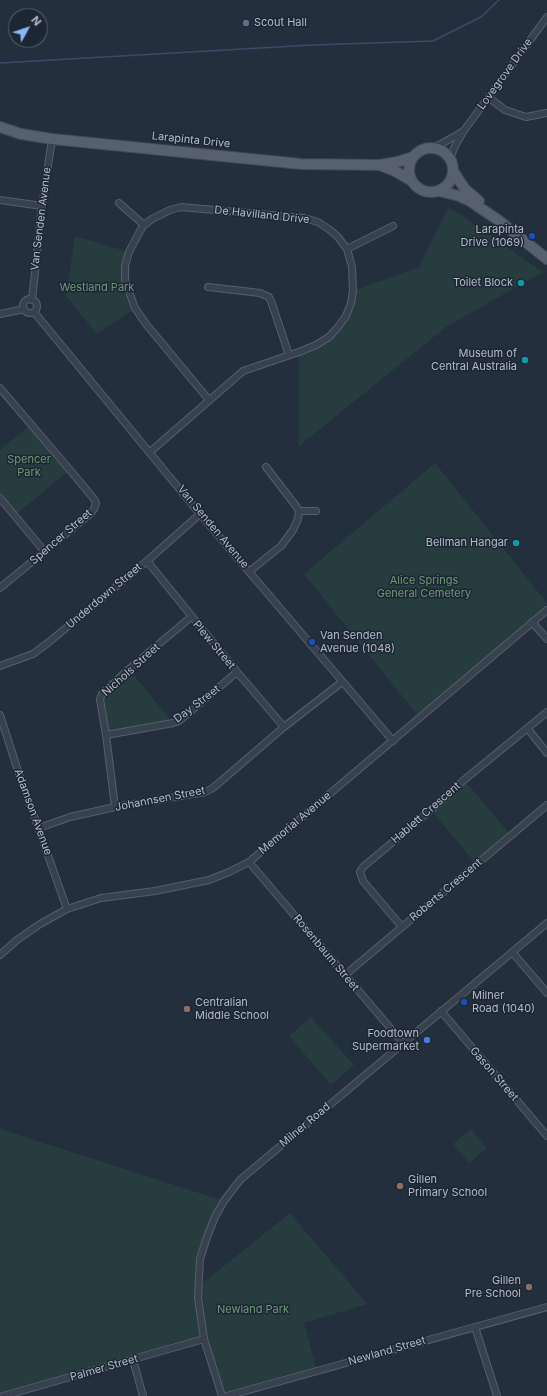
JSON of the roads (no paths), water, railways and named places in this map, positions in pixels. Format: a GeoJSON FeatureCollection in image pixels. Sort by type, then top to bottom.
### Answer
{"type":"FeatureCollection","features":[{"type":"Feature","properties":{"kind":"main road","name":"Larapinta Drive"},"geometry":{"type":"LineString","coordinates":[[0,127],[22,134],[52,138],[301,164],[380,165],[413,157]]}},
{"type":"Feature","properties":{"kind":"main road"},"geometry":{"type":"LineString","coordinates":[[432,148],[444,152],[450,159],[453,171],[470,193],[547,258],[498,220],[470,201],[459,196],[439,191],[430,192],[422,190],[412,181],[409,169],[413,157],[424,149],[432,148]]}},
{"type":"Feature","properties":{"kind":"main road","name":"Larapinta Drive"},"geometry":{"type":"LineString","coordinates":[[380,165],[395,170],[412,181]]}},
{"type":"Feature","properties":{"kind":"main road"},"geometry":{"type":"LineString","coordinates":[[439,191],[449,183],[453,171]]}},
{"type":"Feature","properties":{"kind":"street","name":"Lovegrove Drive"},"geometry":{"type":"LineString","coordinates":[[450,159],[463,132],[547,17]]}},
{"type":"Feature","properties":{"kind":"street"},"geometry":{"type":"LineString","coordinates":[[488,97],[505,110],[526,117],[547,113]]}},
{"type":"Feature","properties":{"kind":"street","name":"Lovegrove Drive"},"geometry":{"type":"LineString","coordinates":[[432,148],[463,132]]}},
{"type":"Feature","properties":{"kind":"street","name":"Van Senden Avenue"},"geometry":{"type":"LineString","coordinates":[[32,300],[42,206],[52,138]]}},
{"type":"Feature","properties":{"kind":"street"},"geometry":{"type":"LineString","coordinates":[[0,200],[42,206]]}},
{"type":"Feature","properties":{"kind":"street"},"geometry":{"type":"LineString","coordinates":[[119,202],[144,225]]}},
{"type":"Feature","properties":{"kind":"street","name":"De Havilland Drive"},"geometry":{"type":"LineString","coordinates":[[209,400],[146,324],[135,308],[130,296],[126,280],[126,266],[129,252],[144,225],[170,210],[181,207],[304,218],[318,222],[330,230],[348,249]]}},
{"type":"Feature","properties":{"kind":"street"},"geometry":{"type":"LineString","coordinates":[[150,452],[243,371],[316,345],[329,337],[346,316],[351,303],[353,291],[352,268],[348,249],[393,226]]}},
{"type":"Feature","properties":{"kind":"street"},"geometry":{"type":"LineString","coordinates":[[208,287],[260,293],[269,297],[289,355]]}},
{"type":"Feature","properties":{"kind":"street"},"geometry":{"type":"LineString","coordinates":[[0,314],[24,309],[28,312],[34,312],[37,307],[32,300],[29,300],[24,303],[24,309]]}},
{"type":"Feature","properties":{"kind":"street","name":"Van Senden Avenue"},"geometry":{"type":"LineString","coordinates":[[34,312],[200,514],[393,741]]}},
{"type":"Feature","properties":{"kind":"street","name":"Spencer Street"},"geometry":{"type":"LineString","coordinates":[[0,388],[96,503],[90,514],[0,588]]}},
{"type":"Feature","properties":{"kind":"street"},"geometry":{"type":"LineString","coordinates":[[250,571],[281,546],[293,530],[298,519],[299,511],[266,466]]}},
{"type":"Feature","properties":{"kind":"street"},"geometry":{"type":"LineString","coordinates":[[0,498],[44,552]]}},
{"type":"Feature","properties":{"kind":"street"},"geometry":{"type":"LineString","coordinates":[[299,511],[316,511]]}},
{"type":"Feature","properties":{"kind":"street","name":"Underdown Street"},"geometry":{"type":"LineString","coordinates":[[0,666],[33,654],[49,642],[200,514]]}},
{"type":"Feature","properties":{"kind":"street","name":"Plew Street"},"geometry":{"type":"LineString","coordinates":[[146,561],[284,727]]}},
{"type":"Feature","properties":{"kind":"street","name":"Memorial Avenue"},"geometry":{"type":"LineString","coordinates":[[0,955],[34,928],[67,909],[101,898],[155,891],[209,880],[249,862],[547,610]]}},
{"type":"Feature","properties":{"kind":"street","name":"Nichols Street"},"geometry":{"type":"LineString","coordinates":[[115,807],[100,699],[102,694],[129,669],[191,617]]}},
{"type":"Feature","properties":{"kind":"street"},"geometry":{"type":"LineString","coordinates":[[532,622],[547,640]]}},
{"type":"Feature","properties":{"kind":"street","name":"Day Street"},"geometry":{"type":"LineString","coordinates":[[106,735],[179,721],[237,672]]}},
{"type":"Feature","properties":{"kind":"street","name":"Johannsen Street"},"geometry":{"type":"LineString","coordinates":[[39,828],[70,817],[115,807],[206,792],[213,788],[284,727],[342,682]]}},
{"type":"Feature","properties":{"kind":"street","name":"Hablett Crescent"},"geometry":{"type":"LineString","coordinates":[[402,927],[363,880],[360,872],[363,867],[464,780],[547,712]]}},
{"type":"Feature","properties":{"kind":"street","name":"Adamson Avenue"},"geometry":{"type":"LineString","coordinates":[[0,715],[19,774],[67,909]]}},
{"type":"Feature","properties":{"kind":"street"},"geometry":{"type":"LineString","coordinates":[[528,729],[547,753]]}},
{"type":"Feature","properties":{"kind":"street","name":"Roberts Crescent"},"geometry":{"type":"LineString","coordinates":[[345,975],[547,805]]}},
{"type":"Feature","properties":{"kind":"street","name":"Rosenbaum Street"},"geometry":{"type":"LineString","coordinates":[[249,862],[403,1043]]}},
{"type":"Feature","properties":{"kind":"street","name":"Milner Road"},"geometry":{"type":"LineString","coordinates":[[222,1396],[204,1339],[198,1298],[200,1259],[215,1217],[224,1201],[240,1180],[547,923]]}},
{"type":"Feature","properties":{"kind":"street"},"geometry":{"type":"LineString","coordinates":[[512,952],[547,993]]}},
{"type":"Feature","properties":{"kind":"street","name":"Gason Street"},"geometry":{"type":"LineString","coordinates":[[441,1011],[544,1128],[547,1136]]}},
{"type":"Feature","properties":{"kind":"street","name":"Newland Street"},"geometry":{"type":"LineString","coordinates":[[227,1396],[547,1307]]}},
{"type":"Feature","properties":{"kind":"street"},"geometry":{"type":"LineString","coordinates":[[475,1327],[497,1396]]}},
{"type":"Feature","properties":{"kind":"street","name":"Palmer Street"},"geometry":{"type":"LineString","coordinates":[[3,1396],[204,1339]]}},
{"type":"Feature","properties":{"kind":"street"},"geometry":{"type":"LineString","coordinates":[[133,1360],[143,1396]]}},
{"type":"Feature","properties":{"kind":"waterway"},"geometry":{"type":"LineString","coordinates":[[0,63],[312,45],[433,41],[481,17],[499,0]]}},
{"type":"Feature","properties":{"kind":"place","name":"Scout Hall"},"geometry":{"type":"Point","coordinates":[246,23]}},
{"type":"Feature","properties":{"kind":"place","name":"Larapinta Drive (1069)"},"geometry":{"type":"Point","coordinates":[532,236]}},
{"type":"Feature","properties":{"kind":"place","name":"Toilet Block"},"geometry":{"type":"Point","coordinates":[521,283]}},
{"type":"Feature","properties":{"kind":"place","name":"Museum of Central Australia"},"geometry":{"type":"Point","coordinates":[525,360]}},
{"type":"Feature","properties":{"kind":"place","name":"Bellman Hangar"},"geometry":{"type":"Point","coordinates":[516,543]}},
{"type":"Feature","properties":{"kind":"place","name":"Van Senden Avenue (1048)"},"geometry":{"type":"Point","coordinates":[312,642]}},
{"type":"Feature","properties":{"kind":"place","name":"Milner Road (1040)"},"geometry":{"type":"Point","coordinates":[464,1002]}},
{"type":"Feature","properties":{"kind":"place","name":"Centralian Middle School"},"geometry":{"type":"Point","coordinates":[187,1009]}},
{"type":"Feature","properties":{"kind":"place","name":"Foodtown Supermarket"},"geometry":{"type":"Point","coordinates":[427,1040]}},
{"type":"Feature","properties":{"kind":"place","name":"Gillen Primary School"},"geometry":{"type":"Point","coordinates":[400,1186]}},
{"type":"Feature","properties":{"kind":"place","name":"Gillen Pre School"},"geometry":{"type":"Point","coordinates":[529,1287]}},
{"type":"Feature","properties":{"kind":"park label","name":"Westland Park"},"geometry":{"type":"Point","coordinates":[97,288]}},
{"type":"Feature","properties":{"kind":"park label","name":"Spencer Park"},"geometry":{"type":"Point","coordinates":[29,466]}},
{"type":"Feature","properties":{"kind":"park label","name":"Alice Springs General Cemetery"},"geometry":{"type":"Point","coordinates":[424,587]}},
{"type":"Feature","properties":{"kind":"park label","name":"Newland Park"},"geometry":{"type":"Point","coordinates":[253,1310]}}]}
